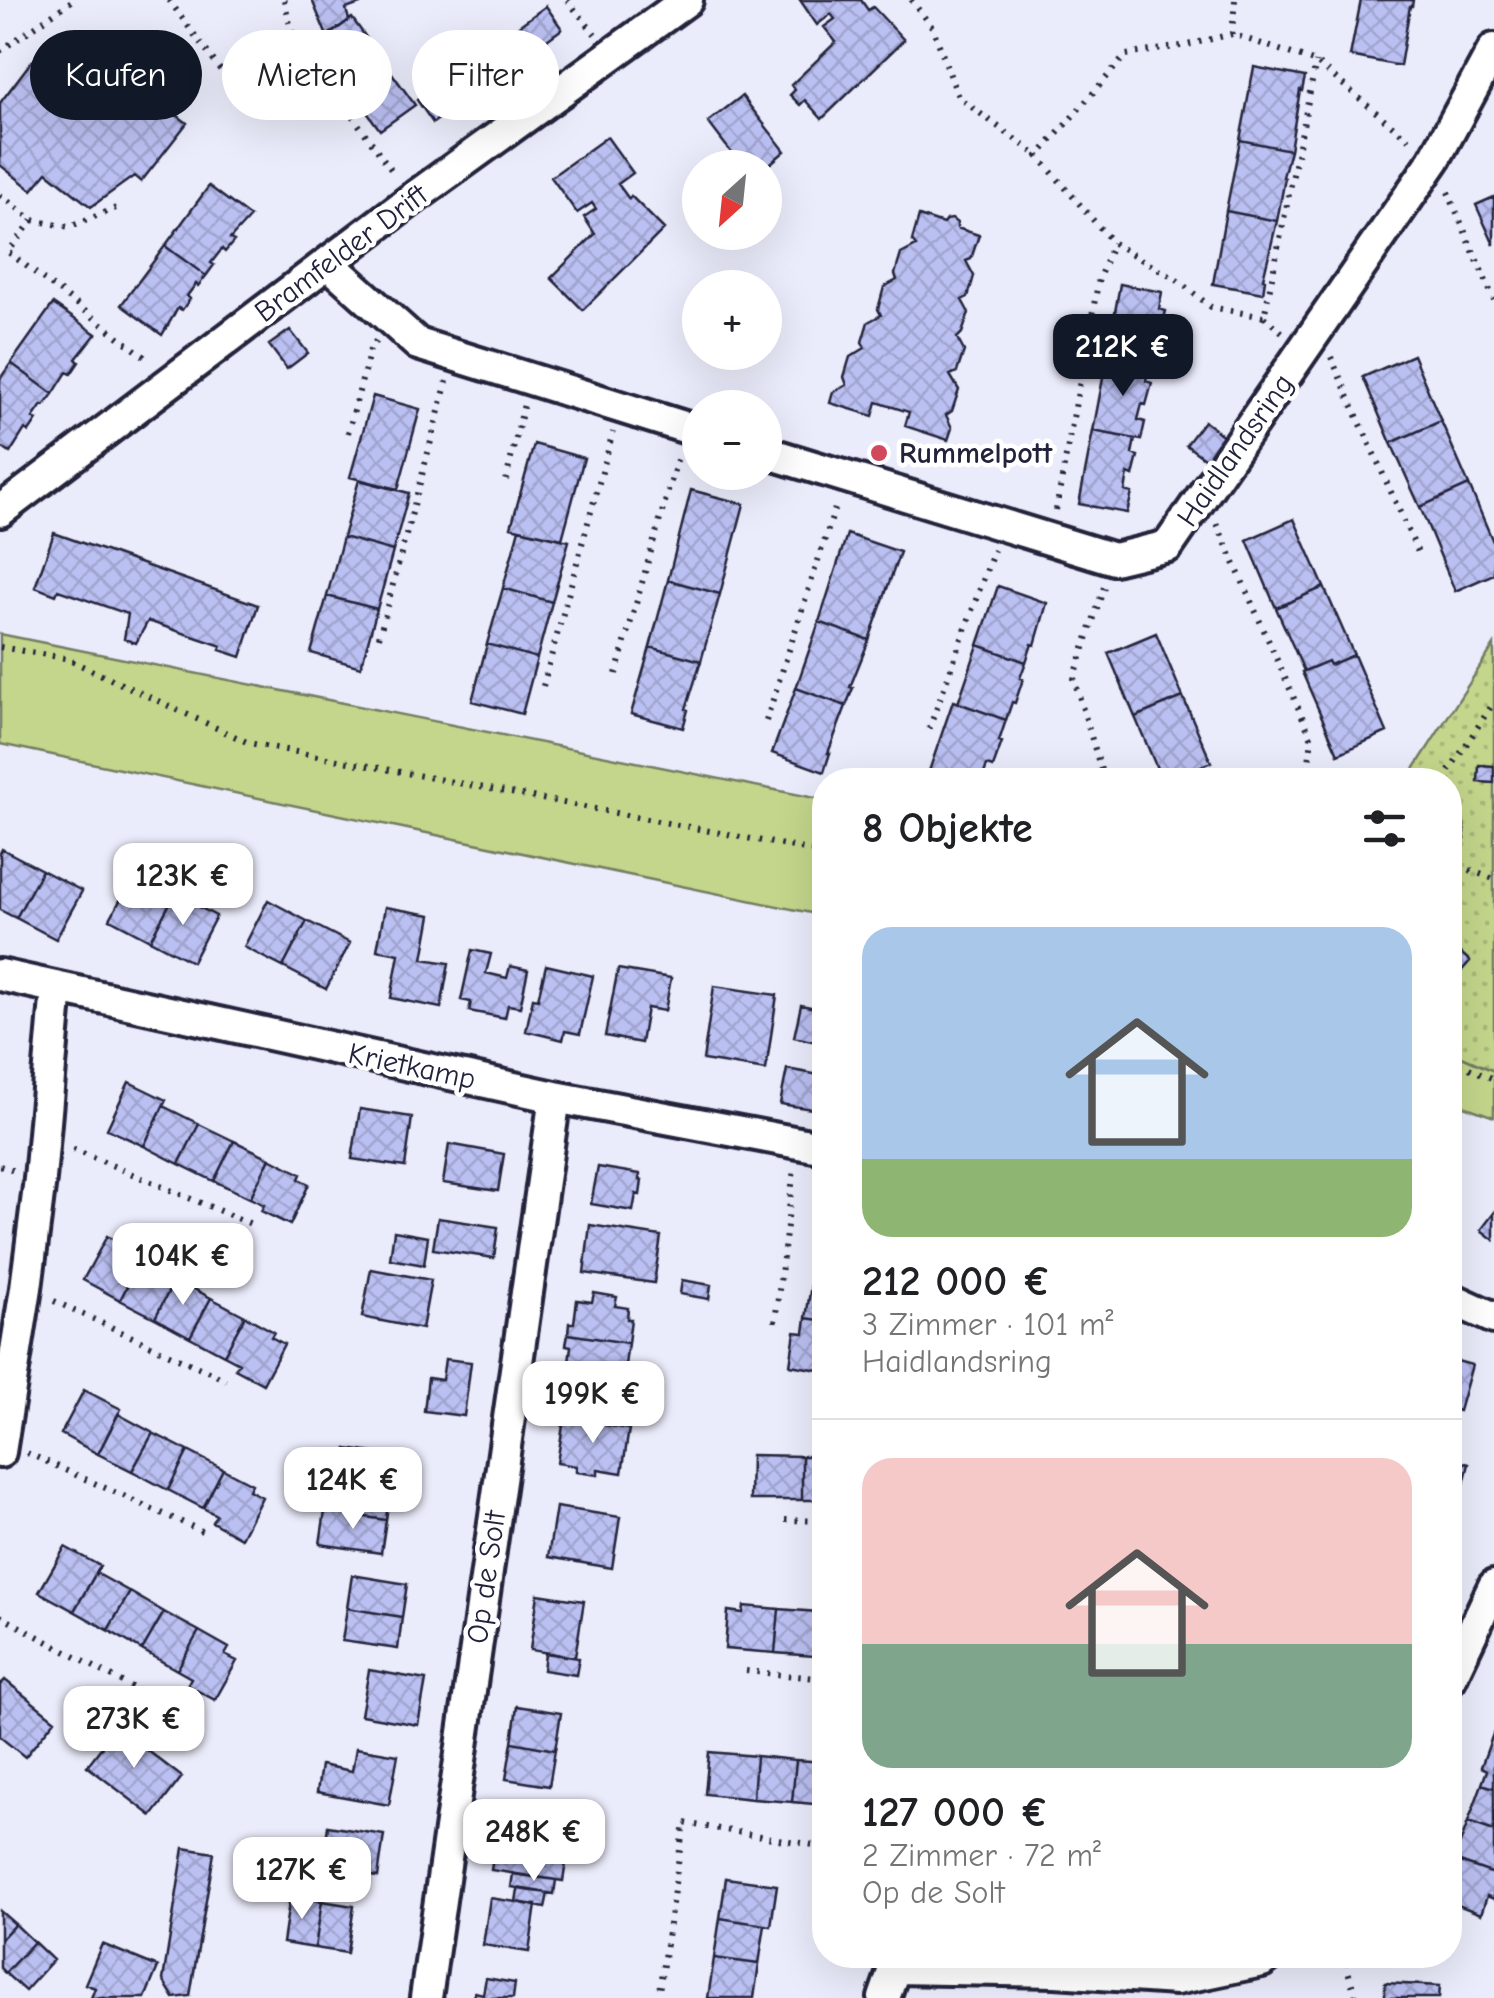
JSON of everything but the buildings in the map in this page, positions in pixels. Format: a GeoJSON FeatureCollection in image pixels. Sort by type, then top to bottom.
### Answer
{"type":"FeatureCollection","features":[{"type":"Feature","properties":{"kind":"street","name":"Bramfelder Drift"},"geometry":{"type":"LineString","coordinates":[[0,511],[412,199],[687,0]]}},
{"type":"Feature","properties":{"kind":"street","name":"Haidlandsring"},"geometry":{"type":"LineString","coordinates":[[782,457],[1114,559],[1168,546],[1434,160],[1494,49]]}},
{"type":"Feature","properties":{"kind":"street"},"geometry":{"type":"LineString","coordinates":[[328,263],[418,344],[682,427]]}},
{"type":"Feature","properties":{"kind":"street","name":"Krietkamp"},"geometry":{"type":"LineString","coordinates":[[0,975],[555,1097],[811,1145]]}},
{"type":"Feature","properties":{"kind":"street"},"geometry":{"type":"LineString","coordinates":[[1,1447],[26,1288],[57,988]]}},
{"type":"Feature","properties":{"kind":"street","name":"Op de Solt"},"geometry":{"type":"LineString","coordinates":[[426,1998],[555,1097]]}},
{"type":"Feature","properties":{"kind":"street"},"geometry":{"type":"LineString","coordinates":[[1462,1303],[1494,1318]]}},
{"type":"Feature","properties":{"kind":"street"},"geometry":{"type":"LineString","coordinates":[[1462,1654],[1494,1586]]}},
{"type":"Feature","properties":{"kind":"street"},"geometry":{"type":"LineString","coordinates":[[884,1998],[895,1968]]}},
{"type":"Feature","properties":{"kind":"street"},"geometry":{"type":"LineString","coordinates":[[998,1968],[1176,1979],[1229,1968]]}},
{"type":"Feature","properties":{"kind":"path"},"geometry":{"type":"LineString","coordinates":[[0,51],[73,0]]}},
{"type":"Feature","properties":{"kind":"path"},"geometry":{"type":"LineString","coordinates":[[169,0],[222,72]]}},
{"type":"Feature","properties":{"kind":"path"},"geometry":{"type":"LineString","coordinates":[[284,0],[292,32],[412,199]]}},
{"type":"Feature","properties":{"kind":"path"},"geometry":{"type":"LineString","coordinates":[[567,0],[611,53]]}},
{"type":"Feature","properties":{"kind":"path"},"geometry":{"type":"LineString","coordinates":[[911,0],[932,28],[958,98],[1038,156],[1113,243],[1176,280],[1211,307],[1264,317],[1316,62]]}},
{"type":"Feature","properties":{"kind":"path"},"geometry":{"type":"LineString","coordinates":[[1232,34],[1234,0]]}},
{"type":"Feature","properties":{"kind":"path"},"geometry":{"type":"LineString","coordinates":[[1038,156],[1126,55],[1232,34],[1316,62],[1434,160],[1494,300]]}},
{"type":"Feature","properties":{"kind":"path"},"geometry":{"type":"LineString","coordinates":[[0,195],[32,220],[69,227],[122,206]]}},
{"type":"Feature","properties":{"kind":"path"},"geometry":{"type":"LineString","coordinates":[[32,220],[8,252],[174,379]]}},
{"type":"Feature","properties":{"kind":"path"},"geometry":{"type":"LineString","coordinates":[[1050,541],[1099,278],[1113,243]]}},
{"type":"Feature","properties":{"kind":"path"},"geometry":{"type":"LineString","coordinates":[[348,433],[371,346],[394,322]]}},
{"type":"Feature","properties":{"kind":"path"},"geometry":{"type":"LineString","coordinates":[[1318,328],[1418,555]]}},
{"type":"Feature","properties":{"kind":"path"},"geometry":{"type":"LineString","coordinates":[[379,637],[454,356]]}},
{"type":"Feature","properties":{"kind":"path"},"geometry":{"type":"LineString","coordinates":[[506,480],[530,379]]}},
{"type":"Feature","properties":{"kind":"path"},"geometry":{"type":"LineString","coordinates":[[544,686],[620,407]]}},
{"type":"Feature","properties":{"kind":"path"},"geometry":{"type":"LineString","coordinates":[[616,674],[682,465]]}},
{"type":"Feature","properties":{"kind":"path"},"geometry":{"type":"LineString","coordinates":[[766,720],[845,477]]}},
{"type":"Feature","properties":{"kind":"path"},"geometry":{"type":"LineString","coordinates":[[1204,495],[1312,740],[1308,768]]}},
{"type":"Feature","properties":{"kind":"path"},"geometry":{"type":"LineString","coordinates":[[928,729],[1004,526]]}},
{"type":"Feature","properties":{"kind":"path"},"geometry":{"type":"LineString","coordinates":[[1100,768],[1074,679],[1114,559]]}},
{"type":"Feature","properties":{"kind":"path"},"geometry":{"type":"LineString","coordinates":[[0,647],[65,658],[249,743],[812,851]]}},
{"type":"Feature","properties":{"kind":"path"},"geometry":{"type":"LineString","coordinates":[[1451,768],[1494,702]]}},
{"type":"Feature","properties":{"kind":"path"},"geometry":{"type":"LineString","coordinates":[[1462,867],[1494,879]]}},
{"type":"Feature","properties":{"kind":"path"},"geometry":{"type":"LineString","coordinates":[[1462,1065],[1494,1079]]}},
{"type":"Feature","properties":{"kind":"path"},"geometry":{"type":"LineString","coordinates":[[44,1136],[251,1224]]}},
{"type":"Feature","properties":{"kind":"path"},"geometry":{"type":"LineString","coordinates":[[775,1322],[811,1145]]}},
{"type":"Feature","properties":{"kind":"path"},"geometry":{"type":"LineString","coordinates":[[26,1288],[226,1380]]}},
{"type":"Feature","properties":{"kind":"path"},"geometry":{"type":"LineString","coordinates":[[1,1447],[204,1532]]}},
{"type":"Feature","properties":{"kind":"path"},"geometry":{"type":"LineString","coordinates":[[785,1520],[812,1521]]}},
{"type":"Feature","properties":{"kind":"path"},"geometry":{"type":"LineString","coordinates":[[0,1616],[172,1709]]}},
{"type":"Feature","properties":{"kind":"path"},"geometry":{"type":"LineString","coordinates":[[746,1671],[812,1678]]}},
{"type":"Feature","properties":{"kind":"path"},"geometry":{"type":"LineString","coordinates":[[658,1998],[684,1823],[812,1845]]}},
{"type":"Feature","properties":{"kind":"path"},"geometry":{"type":"LineString","coordinates":[[1347,1968],[1356,1998]]}},
{"type":"Feature","properties":{"kind":"green space"},"geometry":{"type":"Polygon","coordinates":[[[0,634],[812,797],[812,913],[0,744],[0,634]]]}},
{"type":"Feature","properties":{"kind":"green space"},"geometry":{"type":"Polygon","coordinates":[[[1494,645],[1494,1071],[1462,1057],[1462,768],[1415,768],[1494,645]]]}},
{"type":"Feature","properties":{"kind":"green space"},"geometry":{"type":"Polygon","coordinates":[[[1462,1057],[1494,1071],[1494,1117],[1462,1105],[1462,1057]]]}},
{"type":"Feature","properties":{"kind":"place","name":"Rummelpott"},"geometry":{"type":"Point","coordinates":[879,453]}}]}
